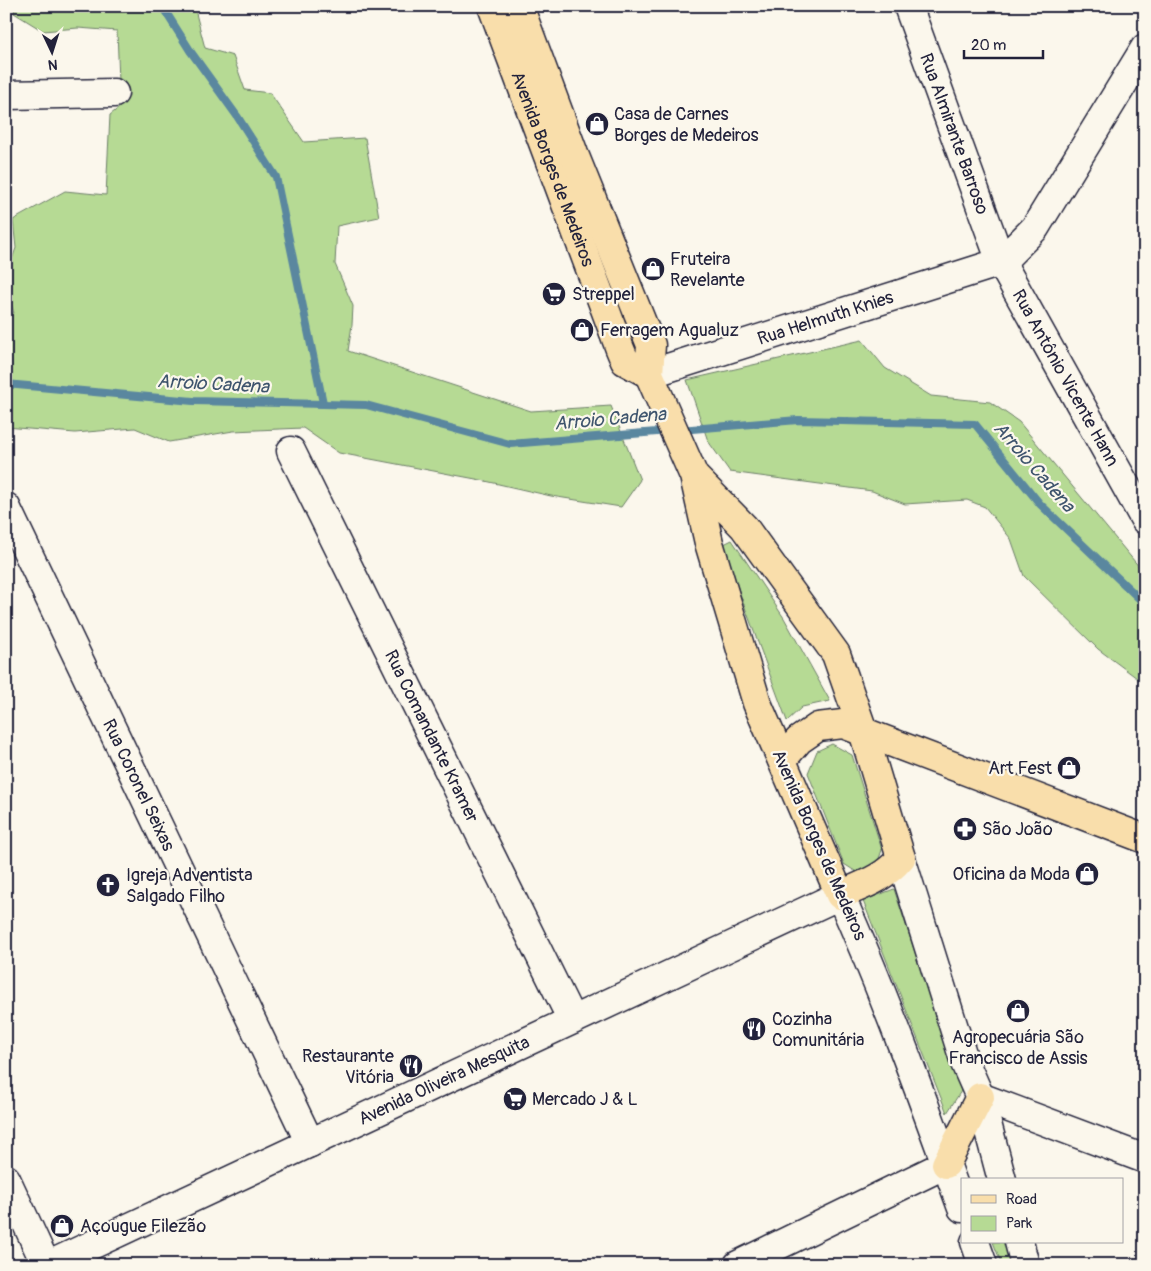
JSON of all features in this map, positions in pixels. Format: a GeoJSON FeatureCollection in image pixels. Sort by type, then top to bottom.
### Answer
{"type":"FeatureCollection","features":[{"type":"Feature","properties":{"kind":"main road","name":"Avenida Borges de Medeiros"},"geometry":{"type":"LineString","coordinates":[[492,6],[625,361],[653,383]]}},
{"type":"Feature","properties":{"kind":"main road","name":"Avenida Borges de Medeiros"},"geometry":{"type":"LineString","coordinates":[[519,6],[574,154],[651,345],[653,383],[694,476],[709,543],[757,703],[840,895]]}},
{"type":"Feature","properties":{"kind":"main road","name":"Avenida Borges de Medeiros"},"geometry":{"type":"LineString","coordinates":[[694,476],[744,527],[836,654],[863,731],[901,858]]}},
{"type":"Feature","properties":{"kind":"main road"},"geometry":{"type":"LineString","coordinates":[[782,760],[799,740],[818,727],[843,724],[1145,839]]}},
{"type":"Feature","properties":{"kind":"main road"},"geometry":{"type":"LineString","coordinates":[[840,895],[873,881],[890,870],[901,858]]}},
{"type":"Feature","properties":{"kind":"main road"},"geometry":{"type":"LineString","coordinates":[[946,1164],[980,1097]]}},
{"type":"Feature","properties":{"kind":"street","name":"Rua Almirante Barroso"},"geometry":{"type":"LineString","coordinates":[[908,6],[1001,262]]}},
{"type":"Feature","properties":{"kind":"street"},"geometry":{"type":"LineString","coordinates":[[1001,262],[1035,228],[1145,48]]}},
{"type":"Feature","properties":{"kind":"street"},"geometry":{"type":"LineString","coordinates":[[6,95],[114,94]]}},
{"type":"Feature","properties":{"kind":"street","name":"Rua Helmuth Knies"},"geometry":{"type":"LineString","coordinates":[[653,383],[1001,262]]}},
{"type":"Feature","properties":{"kind":"street","name":"Rua Antônio Vicente Hann"},"geometry":{"type":"LineString","coordinates":[[1001,262],[1145,520]]}},
{"type":"Feature","properties":{"kind":"street","name":"Rua Comandante Kramer"},"geometry":{"type":"LineString","coordinates":[[291,451],[572,1020]]}},
{"type":"Feature","properties":{"kind":"street","name":"Rua Coronel Seixas"},"geometry":{"type":"LineString","coordinates":[[6,507],[310,1143]]}},
{"type":"Feature","properties":{"kind":"street","name":"Avenida Borges de Medeiros"},"geometry":{"type":"LineString","coordinates":[[901,858],[965,1062],[980,1097],[1001,1178]]}},
{"type":"Feature","properties":{"kind":"street","name":"Avenida Oliveira Mesquita"},"geometry":{"type":"LineString","coordinates":[[48,1265],[840,895]]}},
{"type":"Feature","properties":{"kind":"street","name":"Avenida Borges de Medeiros"},"geometry":{"type":"LineString","coordinates":[[840,895],[892,1018],[961,1205]]}},
{"type":"Feature","properties":{"kind":"street"},"geometry":{"type":"LineString","coordinates":[[980,1097],[1145,1159]]}},
{"type":"Feature","properties":{"kind":"street"},"geometry":{"type":"LineString","coordinates":[[738,1265],[946,1164]]}},
{"type":"Feature","properties":{"kind":"street"},"geometry":{"type":"LineString","coordinates":[[6,1179],[48,1265]]}},
{"type":"Feature","properties":{"kind":"street"},"geometry":{"type":"LineString","coordinates":[[976,1244],[983,1265]]}},
{"type":"Feature","properties":{"kind":"street"},"geometry":{"type":"LineString","coordinates":[[1020,1244],[1025,1265]]}},
{"type":"Feature","properties":{"kind":"green space"},"geometry":{"type":"Polygon","coordinates":[[[14,6],[194,6],[205,48],[233,56],[245,90],[270,93],[304,142],[365,138],[379,217],[337,226],[335,264],[353,306],[348,351],[531,411],[611,406],[640,480],[621,507],[551,496],[481,480],[339,453],[303,428],[233,431],[169,442],[135,428],[75,433],[6,427],[6,312],[14,313],[6,288],[6,276],[16,248],[13,220],[65,191],[106,195],[110,115],[120,107],[117,31],[78,28],[43,31],[14,13],[14,6]]]}},
{"type":"Feature","properties":{"kind":"green space"},"geometry":{"type":"Polygon","coordinates":[[[862,340],[885,368],[931,396],[990,402],[1019,422],[1145,574],[1145,684],[1098,649],[1024,576],[1011,539],[985,507],[967,500],[905,504],[872,491],[730,472],[708,441],[687,380],[862,340]]]}},
{"type":"Feature","properties":{"kind":"green space"},"geometry":{"type":"Polygon","coordinates":[[[732,540],[784,618],[830,701],[802,707],[787,721],[722,545],[732,540]]]}},
{"type":"Feature","properties":{"kind":"green space"},"geometry":{"type":"Polygon","coordinates":[[[832,744],[852,755],[882,850],[876,867],[858,873],[844,864],[808,773],[817,751],[832,744]]]}},
{"type":"Feature","properties":{"kind":"green space"},"geometry":{"type":"Polygon","coordinates":[[[894,889],[961,1091],[947,1113],[863,901],[894,889]]]}},
{"type":"Feature","properties":{"kind":"green space"},"geometry":{"type":"Polygon","coordinates":[[[994,1244],[1005,1244],[1010,1265],[1002,1265],[994,1244]]]}},
{"type":"Feature","properties":{"kind":"waterway"},"geometry":{"type":"LineString","coordinates":[[162,6],[276,177],[323,403]]}},
{"type":"Feature","properties":{"kind":"waterway","name":"Arroio Cadena"},"geometry":{"type":"LineString","coordinates":[[6,384],[193,401],[366,405],[510,444],[669,431]]}},
{"type":"Feature","properties":{"kind":"waterway","name":"Arroio Cadena"},"geometry":{"type":"LineString","coordinates":[[680,430],[798,420],[975,424],[1040,504],[1145,604]]}},
{"type":"Feature","properties":{"kind":"place","name":"Casa de Carnes Borges de Medeiros"},"geometry":{"type":"Point","coordinates":[597,124]}},
{"type":"Feature","properties":{"kind":"place","name":"Fruteira Revelante"},"geometry":{"type":"Point","coordinates":[653,269]}},
{"type":"Feature","properties":{"kind":"place","name":"Streppel"},"geometry":{"type":"Point","coordinates":[554,294]}},
{"type":"Feature","properties":{"kind":"place","name":"Ferragem Agualuz"},"geometry":{"type":"Point","coordinates":[582,330]}},
{"type":"Feature","properties":{"kind":"place","name":"Art Fest"},"geometry":{"type":"Point","coordinates":[1069,768]}},
{"type":"Feature","properties":{"kind":"place","name":"São João"},"geometry":{"type":"Point","coordinates":[965,829]}},
{"type":"Feature","properties":{"kind":"place","name":"Oficina da Moda"},"geometry":{"type":"Point","coordinates":[1087,874]}},
{"type":"Feature","properties":{"kind":"place","name":"Igreja Adventista Salgado Filho"},"geometry":{"type":"Point","coordinates":[108,885]}},
{"type":"Feature","properties":{"kind":"place","name":"Agropecuária São Francisco de Assis"},"geometry":{"type":"Point","coordinates":[1018,1011]}},
{"type":"Feature","properties":{"kind":"place","name":"Cozinha Comunitária"},"geometry":{"type":"Point","coordinates":[754,1029]}},
{"type":"Feature","properties":{"kind":"place","name":"Restaurante Vitória"},"geometry":{"type":"Point","coordinates":[411,1066]}},
{"type":"Feature","properties":{"kind":"place","name":"Mercado J & L"},"geometry":{"type":"Point","coordinates":[515,1099]}},
{"type":"Feature","properties":{"kind":"place","name":"Açougue Filezão"},"geometry":{"type":"Point","coordinates":[62,1226]}}]}
